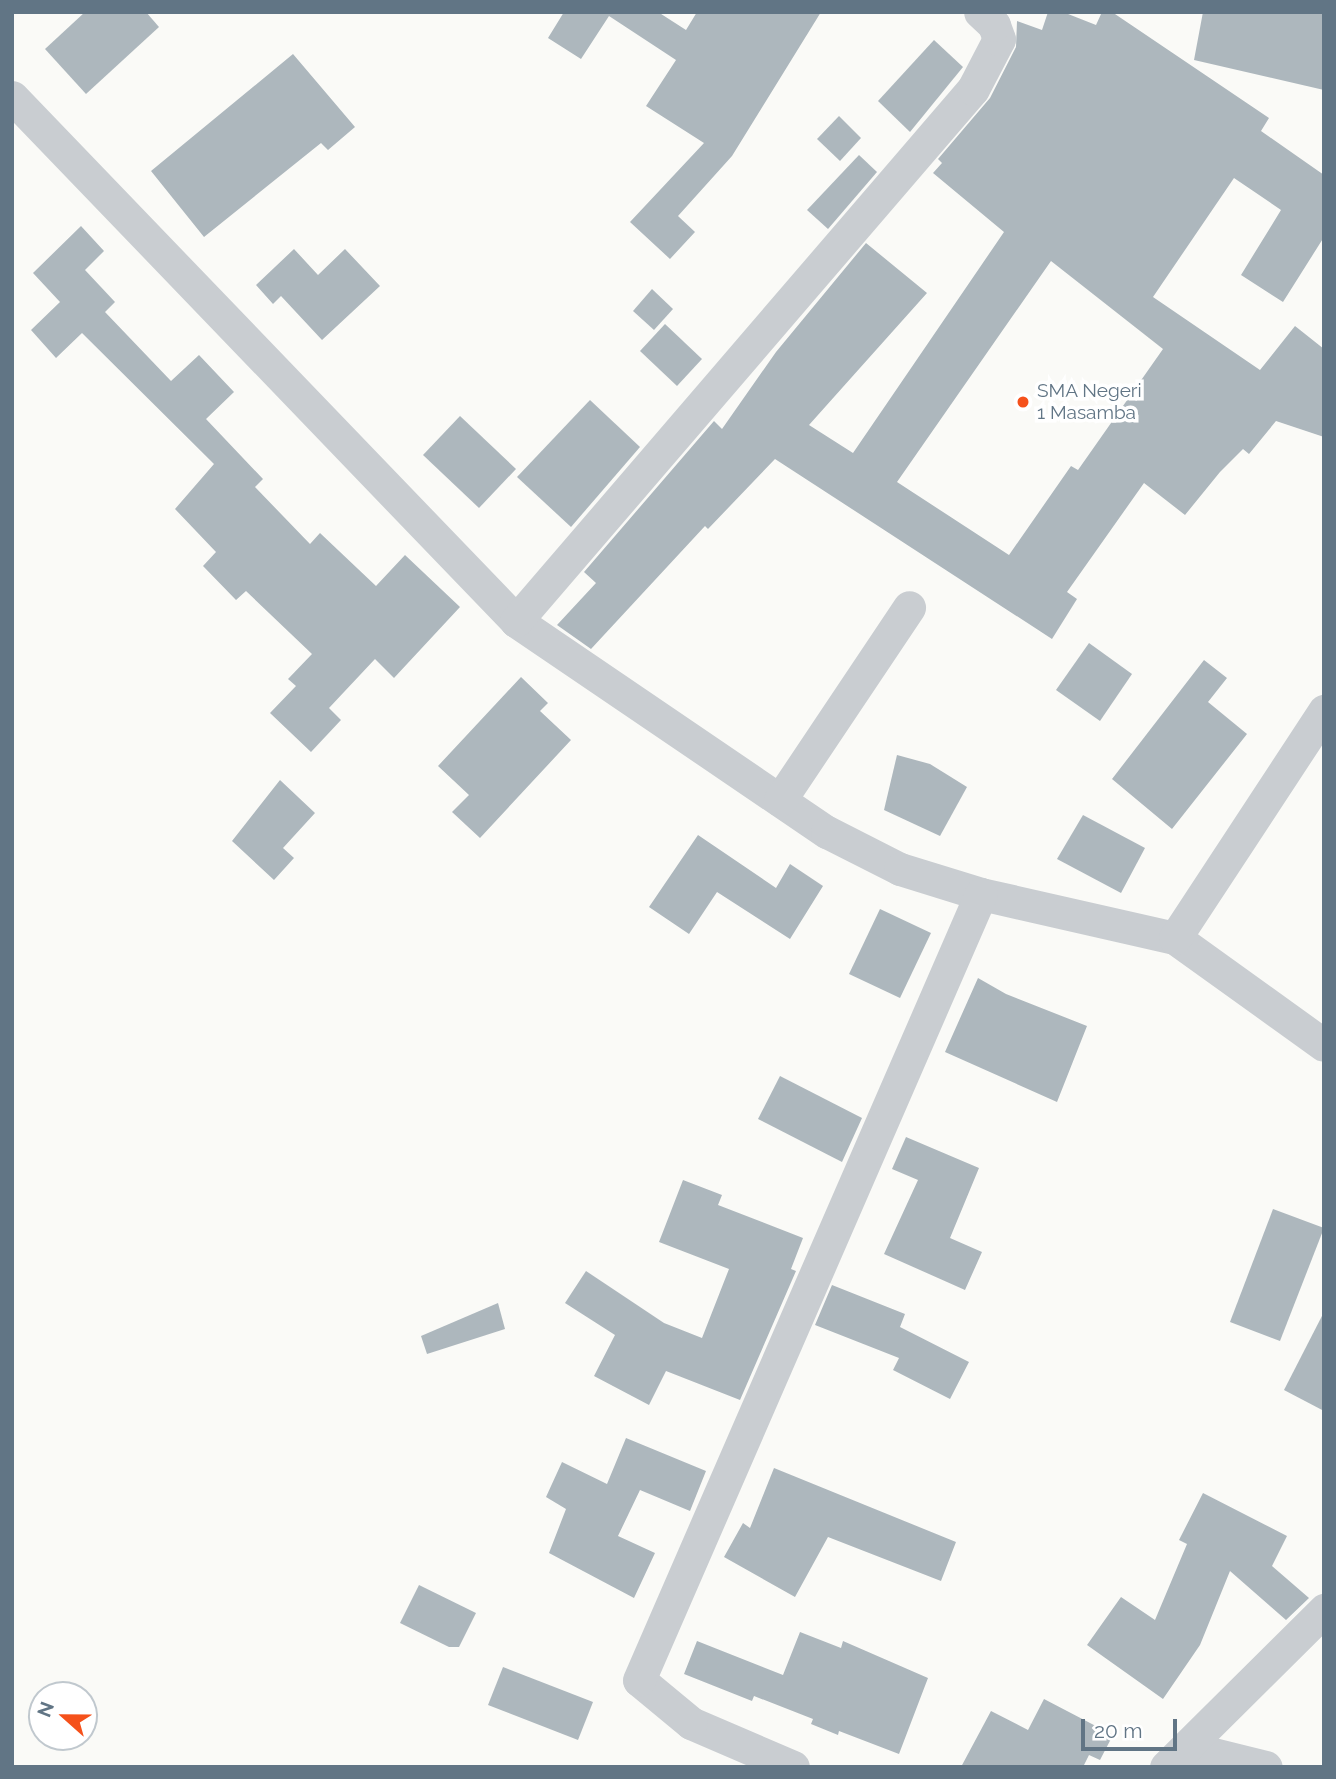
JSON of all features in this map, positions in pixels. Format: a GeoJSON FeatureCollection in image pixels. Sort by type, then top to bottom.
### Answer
{"type":"FeatureCollection","features":[{"type":"Feature","properties":{"kind":"street"},"geometry":{"type":"LineString","coordinates":[[516,621],[973,89],[999,39],[994,25],[980,12]]}},
{"type":"Feature","properties":{"kind":"street"},"geometry":{"type":"LineString","coordinates":[[12,97],[516,621],[827,832],[900,869],[981,894],[1175,938],[1324,1045]]}},
{"type":"Feature","properties":{"kind":"street"},"geometry":{"type":"LineString","coordinates":[[780,800],[908,607]]}},
{"type":"Feature","properties":{"kind":"street"},"geometry":{"type":"LineString","coordinates":[[1175,938],[1324,711]]}},
{"type":"Feature","properties":{"kind":"street"},"geometry":{"type":"LineString","coordinates":[[793,1767],[691,1723],[639,1680],[981,894]]}},
{"type":"Feature","properties":{"kind":"street"},"geometry":{"type":"LineString","coordinates":[[1177,1757],[1324,1610]]}},
{"type":"Feature","properties":{"kind":"street"},"geometry":{"type":"LineString","coordinates":[[1177,1757],[1266,1767]]}},
{"type":"Feature","properties":{"kind":"building"},"geometry":{"type":"Polygon","coordinates":[[[85,12],[146,12],[159,27],[86,94],[45,49],[85,12]]]}},
{"type":"Feature","properties":{"kind":"building"},"geometry":{"type":"Polygon","coordinates":[[[564,12],[658,12],[686,30],[697,12],[821,12],[732,156],[678,216],[695,232],[670,259],[630,222],[704,143],[646,106],[676,60],[609,16],[581,59],[548,38],[564,12]]]}},
{"type":"Feature","properties":{"kind":"building"},"geometry":{"type":"Polygon","coordinates":[[[1048,12],[1063,12],[1096,25],[1102,12],[1112,12],[1269,118],[1261,131],[1324,175],[1324,237],[1283,302],[1241,275],[1281,210],[1234,178],[1153,297],[1260,370],[1295,326],[1324,349],[1324,437],[1276,421],[1249,454],[1243,449],[1220,472],[1185,515],[1144,483],[1067,592],[1077,599],[1052,639],[775,459],[708,529],[705,526],[591,649],[557,625],[596,583],[584,572],[714,421],[722,429],[776,352],[866,243],[927,293],[809,425],[853,453],[1004,232],[933,173],[942,163],[938,159],[990,98],[1016,47],[1017,21],[1042,30],[1048,12]],[[1051,261],[897,482],[1009,555],[1071,466],[1078,470],[1163,349],[1051,261]]]}},
{"type":"Feature","properties":{"kind":"building"},"geometry":{"type":"Polygon","coordinates":[[[1203,12],[1324,12],[1324,90],[1194,60],[1203,12]]]}},
{"type":"Feature","properties":{"kind":"building"},"geometry":{"type":"Polygon","coordinates":[[[934,40],[963,67],[910,132],[878,101],[934,40]]]}},
{"type":"Feature","properties":{"kind":"building"},"geometry":{"type":"Polygon","coordinates":[[[293,54],[355,127],[328,150],[321,143],[204,237],[151,171],[293,54]]]}},
{"type":"Feature","properties":{"kind":"building"},"geometry":{"type":"Polygon","coordinates":[[[839,116],[861,138],[840,161],[817,139],[839,116]]]}},
{"type":"Feature","properties":{"kind":"building"},"geometry":{"type":"Polygon","coordinates":[[[859,155],[877,172],[828,229],[807,210],[859,155]]]}},
{"type":"Feature","properties":{"kind":"building"},"geometry":{"type":"Polygon","coordinates":[[[81,226],[104,251],[85,270],[115,302],[105,312],[171,381],[199,355],[234,392],[206,419],[263,479],[255,487],[310,544],[320,533],[376,586],[405,555],[460,607],[394,678],[375,659],[329,708],[341,720],[311,752],[270,713],[296,686],[288,679],[312,654],[246,591],[236,600],[203,566],[216,552],[175,509],[214,464],[82,333],[56,358],[31,330],[60,302],[33,273],[81,226]]]}},
{"type":"Feature","properties":{"kind":"building"},"geometry":{"type":"Polygon","coordinates":[[[294,249],[318,275],[345,249],[380,286],[322,340],[281,296],[273,304],[256,285],[294,249]]]}},
{"type":"Feature","properties":{"kind":"building"},"geometry":{"type":"Polygon","coordinates":[[[652,289],[673,309],[654,330],[633,311],[652,289]]]}},
{"type":"Feature","properties":{"kind":"building"},"geometry":{"type":"Polygon","coordinates":[[[665,324],[702,359],[677,386],[640,351],[665,324]]]}},
{"type":"Feature","properties":{"kind":"building"},"geometry":{"type":"Polygon","coordinates":[[[590,400],[640,447],[571,527],[517,477],[590,400]]]}},
{"type":"Feature","properties":{"kind":"building"},"geometry":{"type":"Polygon","coordinates":[[[460,416],[516,469],[479,508],[423,455],[460,416]]]}},
{"type":"Feature","properties":{"kind":"building"},"geometry":{"type":"Polygon","coordinates":[[[1089,643],[1132,674],[1100,721],[1056,690],[1089,643]]]}},
{"type":"Feature","properties":{"kind":"building"},"geometry":{"type":"Polygon","coordinates":[[[1204,660],[1227,678],[1208,702],[1247,734],[1172,829],[1112,779],[1204,660]]]}},
{"type":"Feature","properties":{"kind":"building"},"geometry":{"type":"Polygon","coordinates":[[[521,677],[548,703],[540,711],[571,740],[480,838],[452,812],[469,795],[438,766],[521,677]]]}},
{"type":"Feature","properties":{"kind":"building"},"geometry":{"type":"Polygon","coordinates":[[[897,755],[930,764],[967,787],[940,836],[884,810],[897,755]]]}},
{"type":"Feature","properties":{"kind":"building"},"geometry":{"type":"Polygon","coordinates":[[[280,780],[315,813],[283,848],[294,858],[274,880],[232,841],[280,780]]]}},
{"type":"Feature","properties":{"kind":"building"},"geometry":{"type":"Polygon","coordinates":[[[1083,815],[1145,848],[1121,893],[1057,859],[1083,815]]]}},
{"type":"Feature","properties":{"kind":"building"},"geometry":{"type":"Polygon","coordinates":[[[698,835],[776,888],[790,864],[823,886],[790,939],[717,892],[689,934],[649,907],[698,835]]]}},
{"type":"Feature","properties":{"kind":"building"},"geometry":{"type":"Polygon","coordinates":[[[880,909],[931,933],[900,998],[849,974],[880,909]]]}},
{"type":"Feature","properties":{"kind":"building"},"geometry":{"type":"Polygon","coordinates":[[[978,978],[1006,994],[1087,1026],[1057,1102],[945,1052],[978,978]]]}},
{"type":"Feature","properties":{"kind":"building"},"geometry":{"type":"Polygon","coordinates":[[[780,1076],[862,1118],[842,1162],[758,1119],[780,1076]]]}},
{"type":"Feature","properties":{"kind":"building"},"geometry":{"type":"Polygon","coordinates":[[[906,1137],[979,1168],[950,1238],[982,1252],[965,1290],[884,1254],[918,1180],[892,1169],[906,1137]]]}},
{"type":"Feature","properties":{"kind":"building"},"geometry":{"type":"Polygon","coordinates":[[[683,1180],[722,1195],[718,1205],[803,1238],[791,1269],[796,1271],[740,1400],[666,1371],[649,1405],[594,1376],[615,1335],[565,1303],[586,1271],[664,1323],[702,1338],[729,1269],[659,1242],[683,1180]]]}},
{"type":"Feature","properties":{"kind":"building"},"geometry":{"type":"Polygon","coordinates":[[[1273,1209],[1324,1228],[1280,1341],[1230,1322],[1273,1209]]]}},
{"type":"Feature","properties":{"kind":"building"},"geometry":{"type":"Polygon","coordinates":[[[832,1285],[905,1314],[900,1327],[969,1362],[950,1399],[893,1370],[899,1358],[815,1325],[832,1285]]]}},
{"type":"Feature","properties":{"kind":"building"},"geometry":{"type":"Polygon","coordinates":[[[498,1303],[505,1329],[427,1354],[421,1336],[498,1303]]]}},
{"type":"Feature","properties":{"kind":"building"},"geometry":{"type":"Polygon","coordinates":[[[1324,1312],[1324,1411],[1284,1390],[1324,1312]]]}},
{"type":"Feature","properties":{"kind":"building"},"geometry":{"type":"Polygon","coordinates":[[[626,1438],[706,1471],[690,1511],[640,1490],[618,1536],[655,1553],[634,1598],[549,1553],[566,1509],[546,1497],[562,1462],[607,1484],[626,1438]]]}},
{"type":"Feature","properties":{"kind":"building"},"geometry":{"type":"Polygon","coordinates":[[[774,1468],[956,1542],[941,1581],[828,1537],[795,1597],[724,1557],[743,1523],[750,1528],[774,1468]]]}},
{"type":"Feature","properties":{"kind":"building"},"geometry":{"type":"Polygon","coordinates":[[[1203,1493],[1287,1536],[1272,1566],[1309,1598],[1286,1620],[1230,1571],[1200,1645],[1163,1699],[1087,1645],[1121,1597],[1155,1620],[1187,1544],[1179,1540],[1203,1493]]]}},
{"type":"Feature","properties":{"kind":"building"},"geometry":{"type":"Polygon","coordinates":[[[419,1585],[476,1613],[459,1647],[449,1647],[400,1623],[419,1585]]]}},
{"type":"Feature","properties":{"kind":"building"},"geometry":{"type":"Polygon","coordinates":[[[800,1632],[841,1648],[843,1641],[928,1678],[899,1754],[839,1731],[838,1735],[811,1724],[813,1719],[754,1696],[752,1701],[684,1674],[697,1641],[783,1675],[800,1632]]]}},
{"type":"Feature","properties":{"kind":"building"},"geometry":{"type":"Polygon","coordinates":[[[503,1667],[593,1702],[578,1740],[488,1705],[503,1667]]]}},
{"type":"Feature","properties":{"kind":"building"},"geometry":{"type":"Polygon","coordinates":[[[1044,1699],[1113,1735],[1100,1760],[1089,1755],[1083,1767],[961,1767],[991,1711],[1028,1730],[1044,1699]]]}},
{"type":"Feature","properties":{"kind":"place","name":"SMA Negeri 1 Masamba"},"geometry":{"type":"Point","coordinates":[1023,402]}}]}
